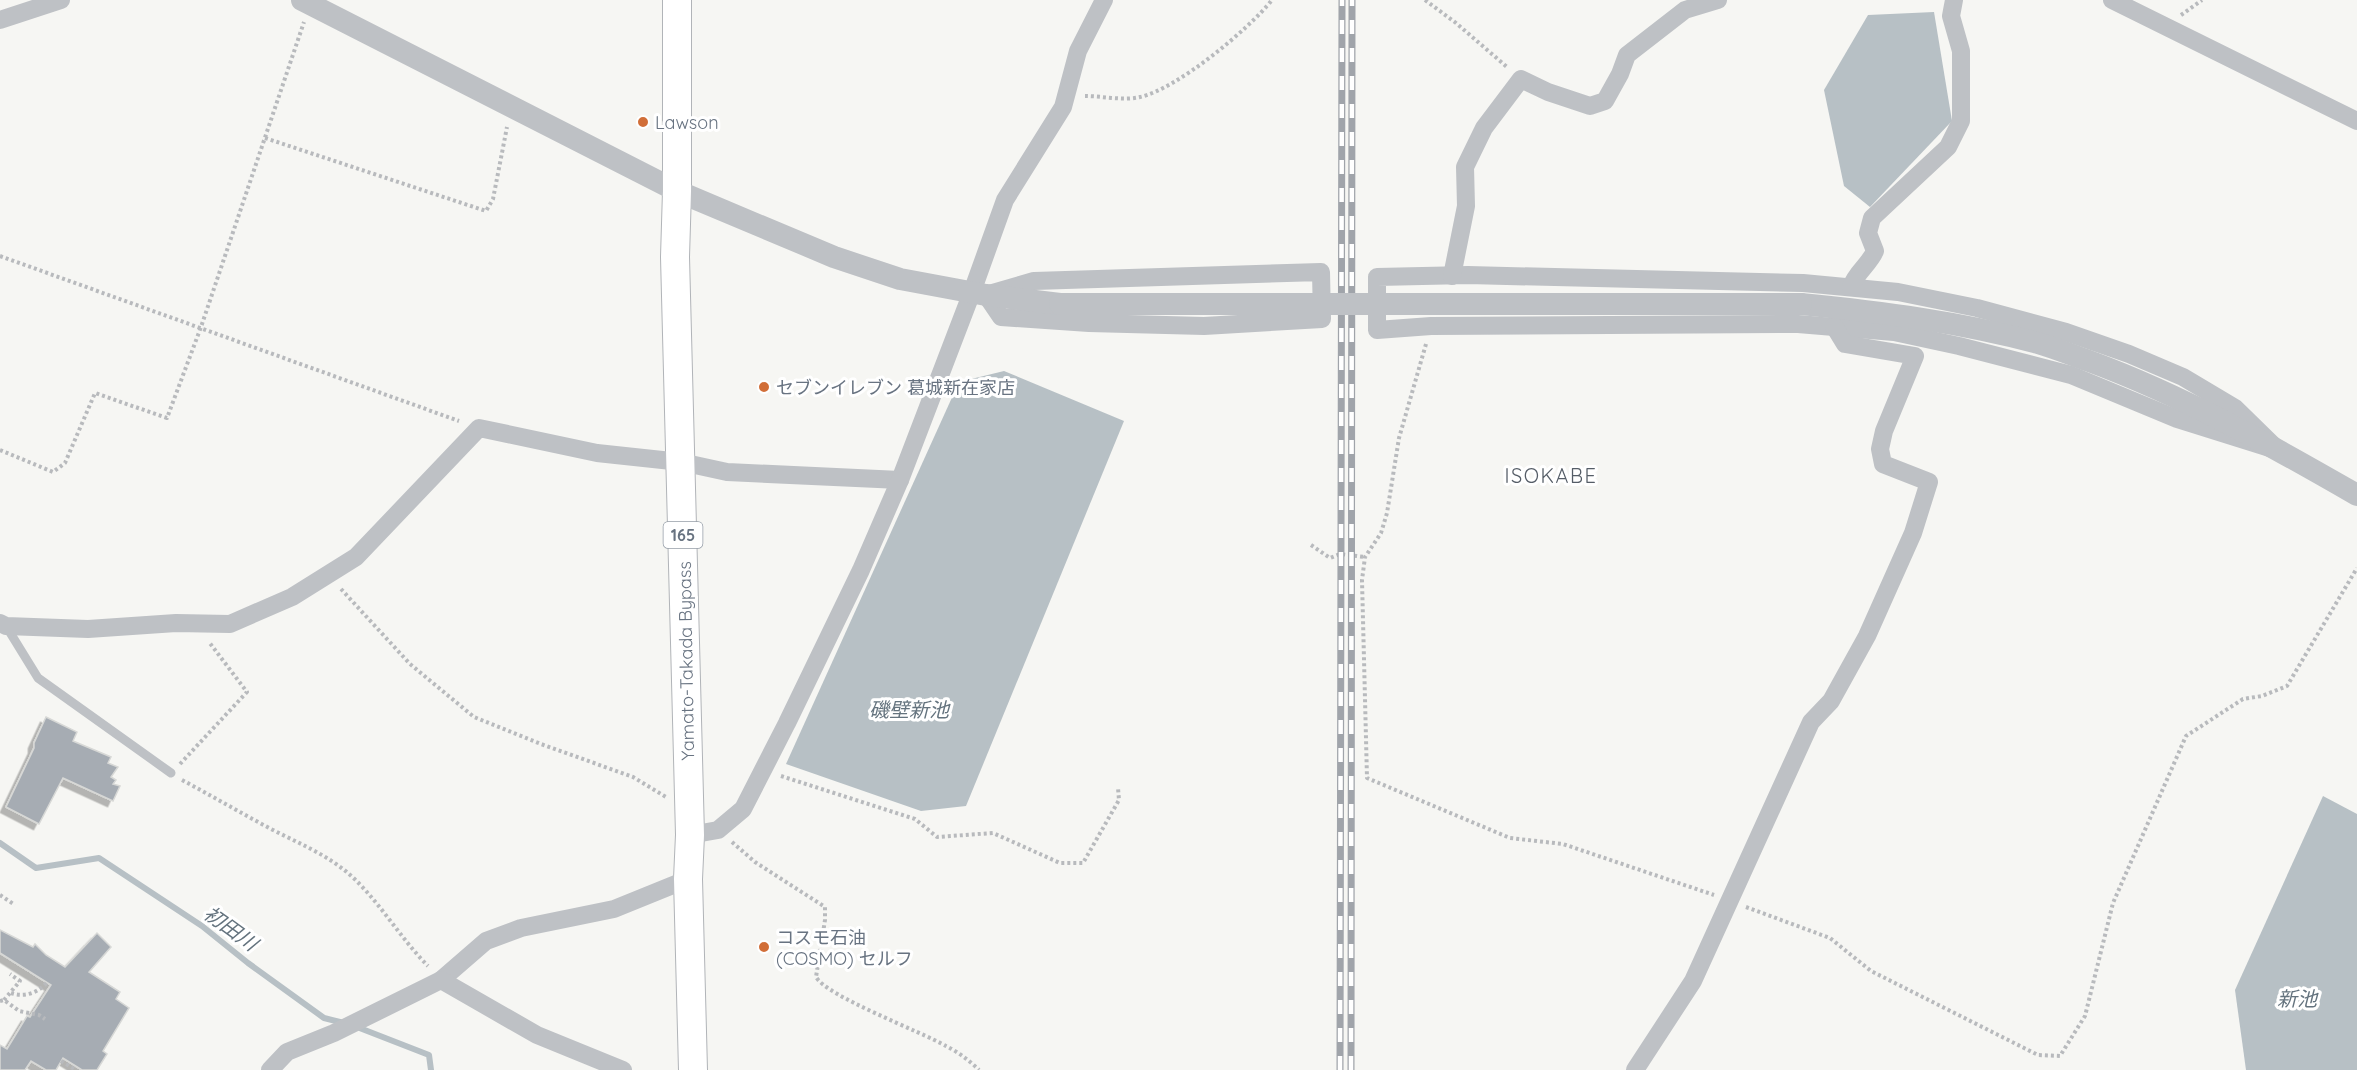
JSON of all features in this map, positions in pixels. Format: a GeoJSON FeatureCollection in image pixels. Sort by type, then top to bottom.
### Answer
{"type":"FeatureCollection","features":[{"type":"Feature","properties":{"kind":"highway","name":"Yamato-Takada Bypass"},"geometry":{"type":"LineString","coordinates":[[677,0],[675,257],[690,835],[688,879],[693,1070]]}},
{"type":"Feature","properties":{"kind":"street"},"geometry":{"type":"LineString","coordinates":[[0,20],[61,0]]}},
{"type":"Feature","properties":{"kind":"street"},"geometry":{"type":"LineString","coordinates":[[690,835],[718,830],[743,809],[763,770],[861,570],[979,294],[1005,200],[1063,107],[1078,51],[1104,0]]}},
{"type":"Feature","properties":{"kind":"street"},"geometry":{"type":"LineString","coordinates":[[1452,276],[1466,206],[1465,167],[1484,128],[1521,79],[1548,92],[1590,106],[1605,101],[1620,74],[1627,55],[1685,10],[1718,0]]}},
{"type":"Feature","properties":{"kind":"street"},"geometry":{"type":"LineString","coordinates":[[1851,287],[1855,275],[1872,259],[1875,251],[1868,233],[1872,218],[1948,147],[1961,121],[1961,51],[1951,16],[1954,0]]}},
{"type":"Feature","properties":{"kind":"street"},"geometry":{"type":"LineString","coordinates":[[2112,0],[2357,121]]}},
{"type":"Feature","properties":{"kind":"street"},"geometry":{"type":"LineString","coordinates":[[309,1],[677,191],[834,257],[900,279],[979,294],[1060,304],[1801,304],[1878,312],[1971,326],[2041,344],[2128,375],[2197,407],[2357,495]]}},
{"type":"Feature","properties":{"kind":"street"},"geometry":{"type":"LineString","coordinates":[[1321,272],[1322,319],[1204,326],[1078,323],[1000,317],[979,294],[1034,281],[1321,272]]}},
{"type":"Feature","properties":{"kind":"street"},"geometry":{"type":"LineString","coordinates":[[1452,276],[1668,278],[1803,283],[1898,292],[1977,308],[2066,332],[2129,354],[2183,377],[2235,408],[2279,451],[2177,419],[2071,375],[1959,345],[1894,332],[1834,326],[1711,323],[1431,326],[1377,330],[1377,278],[1452,276]]}},
{"type":"Feature","properties":{"kind":"street"},"geometry":{"type":"LineString","coordinates":[[1635,1070],[1693,981],[1811,722],[1831,701],[1867,636],[1913,533],[1929,482],[1883,464],[1880,449],[1884,430],[1915,356],[1845,344],[1834,326]]}},
{"type":"Feature","properties":{"kind":"street"},"geometry":{"type":"LineString","coordinates":[[3,625],[88,629],[195,623],[230,624],[292,597],[356,556],[479,428],[597,453],[681,462],[727,472],[900,480]]}},
{"type":"Feature","properties":{"kind":"street"},"geometry":{"type":"LineString","coordinates":[[270,1070],[287,1052],[363,1020],[441,980],[486,941],[521,928],[614,909],[688,879]]}},
{"type":"Feature","properties":{"kind":"street"},"geometry":{"type":"LineString","coordinates":[[441,980],[537,1035],[623,1070]]}},
{"type":"Feature","properties":{"kind":"lane"},"geometry":{"type":"LineString","coordinates":[[3,625],[38,678],[171,773]]}},
{"type":"Feature","properties":{"kind":"path"},"geometry":{"type":"LineString","coordinates":[[1065,95],[1138,98],[1158,91],[1186,76],[1238,33],[1272,0]]}},
{"type":"Feature","properties":{"kind":"path"},"geometry":{"type":"LineString","coordinates":[[1425,0],[1456,23],[1521,79]]}},
{"type":"Feature","properties":{"kind":"path"},"geometry":{"type":"LineString","coordinates":[[0,450],[53,472],[65,463],[95,393],[167,418],[201,327],[309,1]]}},
{"type":"Feature","properties":{"kind":"path"},"geometry":{"type":"LineString","coordinates":[[265,138],[486,212],[494,199],[511,106]]}},
{"type":"Feature","properties":{"kind":"path"},"geometry":{"type":"LineString","coordinates":[[0,256],[479,428]]}},
{"type":"Feature","properties":{"kind":"path"},"geometry":{"type":"LineString","coordinates":[[1431,326],[1399,438],[1387,513],[1381,533],[1365,557],[1362,580],[1367,778],[1510,838],[1563,844],[1729,900],[1830,938],[1871,970],[2038,1055],[2060,1056],[2085,1016],[2113,903],[2186,736],[2242,699],[2262,696],[2287,686],[2357,568]]}},
{"type":"Feature","properties":{"kind":"path"},"geometry":{"type":"LineString","coordinates":[[1311,545],[1330,558],[1340,554],[1365,557]]}},
{"type":"Feature","properties":{"kind":"path"},"geometry":{"type":"LineString","coordinates":[[328,575],[410,664],[474,717],[633,777],[663,796],[689,803]]}},
{"type":"Feature","properties":{"kind":"path"},"geometry":{"type":"LineString","coordinates":[[195,623],[247,692],[171,773],[264,825],[302,843],[343,869],[361,885],[408,946],[441,980]]}},
{"type":"Feature","properties":{"kind":"path"},"geometry":{"type":"LineString","coordinates":[[763,770],[915,819],[937,837],[993,833],[1060,863],[1083,863],[1119,800],[1118,788]]}},
{"type":"Feature","properties":{"kind":"path"},"geometry":{"type":"LineString","coordinates":[[718,830],[755,862],[825,907],[816,977],[818,981],[843,996],[945,1045],[968,1059],[979,1070]]}},
{"type":"Feature","properties":{"kind":"path"},"geometry":{"type":"LineString","coordinates":[[0,895],[15,905]]}},
{"type":"Feature","properties":{"kind":"path"},"geometry":{"type":"LineString","coordinates":[[9,974],[20,981],[2,1000],[19,1011],[39,1015],[45,1019]]}},
{"type":"Feature","properties":{"kind":"path"},"geometry":{"type":"LineString","coordinates":[[11,993],[27,994],[42,989],[48,981]]}},
{"type":"Feature","properties":{"kind":"path"},"geometry":{"type":"LineString","coordinates":[[61,1061],[76,1070]]}},
{"type":"Feature","properties":{"kind":"water"},"geometry":{"type":"Polygon","coordinates":[[[1934,12],[1952,121],[1870,207],[1844,186],[1824,90],[1868,15],[1934,12]]]}},
{"type":"Feature","properties":{"kind":"water","name":"磯壁新池"},"geometry":{"type":"Polygon","coordinates":[[[1004,371],[1124,421],[966,806],[921,811],[786,764],[959,382],[1004,371]]]}},
{"type":"Feature","properties":{"kind":"water","name":"新池"},"geometry":{"type":"Polygon","coordinates":[[[2323,796],[2357,814],[2357,1070],[2246,1070],[2235,990],[2323,796]]]}},
{"type":"Feature","properties":{"kind":"building"},"geometry":{"type":"Polygon","coordinates":[[[46,717],[77,732],[73,741],[111,757],[108,763],[118,767],[111,777],[116,780],[113,784],[120,786],[113,801],[63,778],[39,824],[6,807],[46,717]]]}},
{"type":"Feature","properties":{"kind":"building"},"geometry":{"type":"Polygon","coordinates":[[[0,930],[33,947],[35,944],[46,955],[65,967],[97,933],[111,947],[89,972],[120,992],[116,999],[129,1008],[103,1051],[107,1054],[97,1070],[82,1070],[63,1058],[56,1070],[46,1070],[31,1061],[25,1070],[0,1070],[0,1045],[7,1049],[27,1016],[30,1017],[51,985],[0,953],[0,930]]]}},
{"type":"Feature","properties":{"kind":"waterway","name":"初田川"},"geometry":{"type":"LineString","coordinates":[[0,843],[36,868],[99,858],[202,926],[248,963],[324,1018],[344,1023]]}},
{"type":"Feature","properties":{"kind":"waterway","name":"初田川"},"geometry":{"type":"LineString","coordinates":[[357,1027],[429,1055],[431,1070]]}},
{"type":"Feature","properties":{"kind":"railway"},"geometry":{"type":"LineString","coordinates":[[1340,1070],[1342,0]]}},
{"type":"Feature","properties":{"kind":"railway"},"geometry":{"type":"LineString","coordinates":[[1351,1070],[1352,0]]}},
{"type":"Feature","properties":{"kind":"place","name":"Lawson"},"geometry":{"type":"Point","coordinates":[643,122]}},
{"type":"Feature","properties":{"kind":"place","name":"セブンイレブン 葛城新在家店"},"geometry":{"type":"Point","coordinates":[764,387]}},
{"type":"Feature","properties":{"kind":"place","name":"コスモ石油 (COSMO) セルフ"},"geometry":{"type":"Point","coordinates":[764,947]}},
{"type":"Feature","properties":{"kind":"district","name":"ISOKABE"},"geometry":{"type":"Point","coordinates":[1551,475]}}]}
